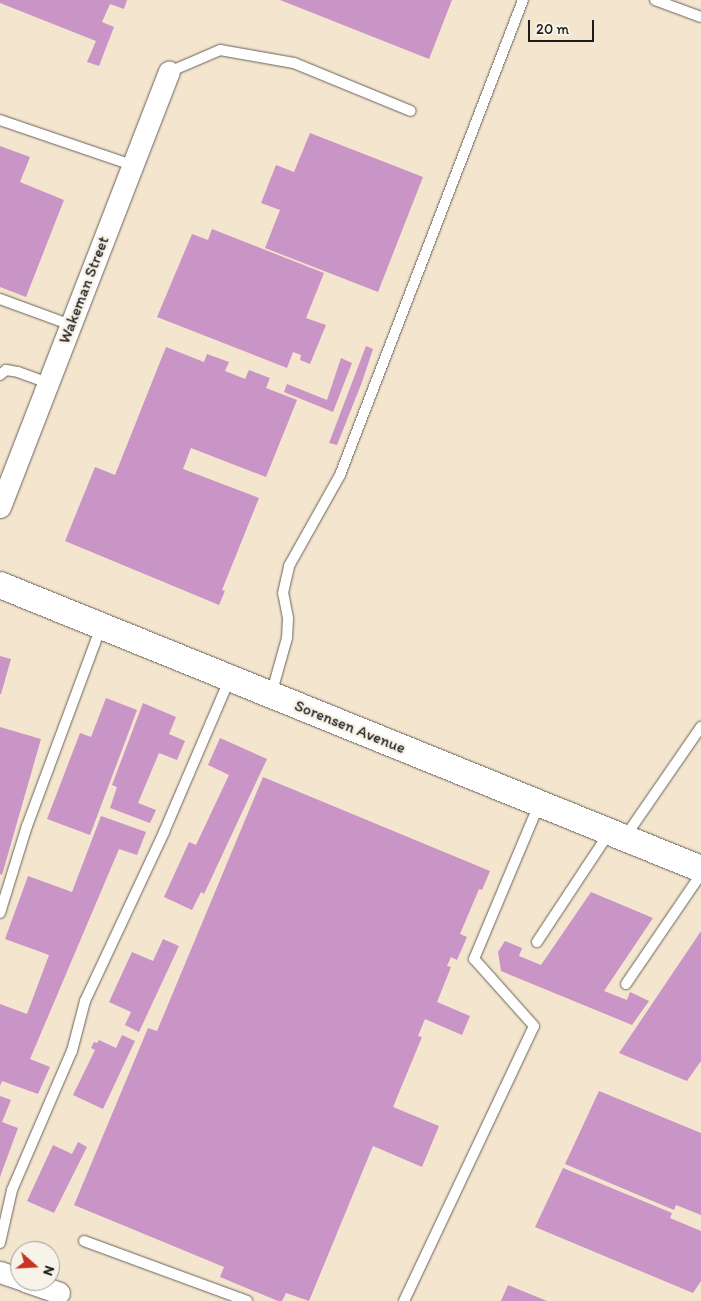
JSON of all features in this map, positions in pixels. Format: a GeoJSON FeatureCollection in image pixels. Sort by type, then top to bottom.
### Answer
{"type":"FeatureCollection","features":[{"type":"Feature","properties":{"kind":"street","name":"Wakeman Street"},"geometry":{"type":"LineString","coordinates":[[0,507],[169,72]]}},
{"type":"Feature","properties":{"kind":"street","name":"Sorensen Avenue"},"geometry":{"type":"LineString","coordinates":[[0,585],[701,869]]}},
{"type":"Feature","properties":{"kind":"street"},"geometry":{"type":"LineString","coordinates":[[53,1291],[59,1293]]}},
{"type":"Feature","properties":{"kind":"lane"},"geometry":{"type":"LineString","coordinates":[[271,695],[287,638],[288,618],[283,593],[289,566],[340,476],[523,0]]}},
{"type":"Feature","properties":{"kind":"lane"},"geometry":{"type":"LineString","coordinates":[[655,0],[701,17]]}},
{"type":"Feature","properties":{"kind":"lane"},"geometry":{"type":"LineString","coordinates":[[169,72],[220,50],[294,63],[411,111]]}},
{"type":"Feature","properties":{"kind":"lane"},"geometry":{"type":"LineString","coordinates":[[0,120],[132,165]]}},
{"type":"Feature","properties":{"kind":"lane"},"geometry":{"type":"LineString","coordinates":[[0,299],[71,325]]}},
{"type":"Feature","properties":{"kind":"lane"},"geometry":{"type":"LineString","coordinates":[[0,375],[6,370],[18,372],[48,383]]}},
{"type":"Feature","properties":{"kind":"lane"},"geometry":{"type":"LineString","coordinates":[[0,913],[27,826],[101,626]]}},
{"type":"Feature","properties":{"kind":"lane"},"geometry":{"type":"LineString","coordinates":[[0,1243],[12,1190],[72,1051],[86,1000],[164,832],[230,678]]}},
{"type":"Feature","properties":{"kind":"lane"},"geometry":{"type":"LineString","coordinates":[[537,942],[701,727]]}},
{"type":"Feature","properties":{"kind":"lane"},"geometry":{"type":"LineString","coordinates":[[404,1301],[534,1026],[474,959],[539,803]]}},
{"type":"Feature","properties":{"kind":"lane"},"geometry":{"type":"LineString","coordinates":[[626,984],[701,874]]}},
{"type":"Feature","properties":{"kind":"lane"},"geometry":{"type":"LineString","coordinates":[[84,1242],[247,1301]]}},
{"type":"Feature","properties":{"kind":"building"},"geometry":{"type":"Polygon","coordinates":[[[0,0],[127,0],[124,9],[110,4],[102,22],[114,27],[99,66],[87,62],[96,41],[0,3],[0,0]]]}},
{"type":"Feature","properties":{"kind":"building"},"geometry":{"type":"Polygon","coordinates":[[[280,0],[452,0],[429,59],[280,0]]]}},
{"type":"Feature","properties":{"kind":"building"},"geometry":{"type":"Polygon","coordinates":[[[310,133],[423,177],[378,292],[265,248],[280,210],[261,203],[276,165],[294,172],[310,133]]]}},
{"type":"Feature","properties":{"kind":"building"},"geometry":{"type":"Polygon","coordinates":[[[0,146],[30,157],[20,182],[64,200],[26,297],[0,287],[0,146]]]}},
{"type":"Feature","properties":{"kind":"building"},"geometry":{"type":"Polygon","coordinates":[[[212,229],[324,273],[306,318],[326,325],[310,364],[300,360],[301,355],[293,352],[287,368],[157,317],[192,234],[208,240],[212,229]]]}},
{"type":"Feature","properties":{"kind":"building"},"geometry":{"type":"Polygon","coordinates":[[[366,346],[373,349],[362,382],[337,445],[329,443],[366,346]]]}},
{"type":"Feature","properties":{"kind":"building"},"geometry":{"type":"Polygon","coordinates":[[[166,347],[204,362],[207,354],[229,362],[225,371],[245,379],[249,370],[270,378],[266,388],[297,400],[266,477],[191,448],[183,469],[259,498],[222,590],[225,591],[219,605],[65,541],[95,467],[115,475],[166,347]]]}},
{"type":"Feature","properties":{"kind":"building"},"geometry":{"type":"Polygon","coordinates":[[[341,358],[352,363],[333,412],[284,392],[287,384],[327,400],[341,358]]]}},
{"type":"Feature","properties":{"kind":"building"},"geometry":{"type":"Polygon","coordinates":[[[0,656],[11,659],[1,694],[0,694],[0,656]]]}},
{"type":"Feature","properties":{"kind":"building"},"geometry":{"type":"Polygon","coordinates":[[[106,698],[137,710],[90,835],[47,819],[80,733],[91,737],[106,698]]]}},
{"type":"Feature","properties":{"kind":"building"},"geometry":{"type":"Polygon","coordinates":[[[143,703],[176,717],[169,734],[185,741],[177,760],[159,753],[138,803],[156,810],[150,823],[110,808],[117,787],[112,785],[143,703]]]}},
{"type":"Feature","properties":{"kind":"building"},"geometry":{"type":"Polygon","coordinates":[[[0,727],[41,739],[2,875],[0,874],[0,727]]]}},
{"type":"Feature","properties":{"kind":"building"},"geometry":{"type":"Polygon","coordinates":[[[220,738],[267,759],[204,894],[201,892],[192,910],[164,897],[189,842],[196,845],[229,775],[208,765],[220,738]]]}},
{"type":"Feature","properties":{"kind":"building"},"geometry":{"type":"Polygon","coordinates":[[[263,777],[490,871],[482,890],[479,889],[460,934],[467,937],[457,960],[451,957],[447,966],[451,967],[437,1002],[470,1016],[462,1035],[425,1019],[418,1036],[422,1037],[393,1107],[439,1126],[422,1167],[373,1146],[309,1301],[286,1293],[282,1301],[278,1301],[220,1277],[224,1267],[74,1205],[148,1028],[157,1031],[263,777]]]}},
{"type":"Feature","properties":{"kind":"building"},"geometry":{"type":"Polygon","coordinates":[[[101,816],[146,832],[137,855],[119,849],[30,1059],[50,1067],[38,1094],[2,1081],[0,1086],[0,1004],[27,1014],[49,955],[5,939],[28,876],[72,892],[101,816]]]}},
{"type":"Feature","properties":{"kind":"building"},"geometry":{"type":"Polygon","coordinates":[[[591,892],[653,918],[604,991],[627,1000],[630,992],[649,1001],[632,1025],[501,971],[498,952],[505,941],[522,948],[519,956],[541,965],[591,892]]]}},
{"type":"Feature","properties":{"kind":"building"},"geometry":{"type":"Polygon","coordinates":[[[701,931],[701,1061],[687,1081],[619,1053],[701,931]]]}},
{"type":"Feature","properties":{"kind":"building"},"geometry":{"type":"Polygon","coordinates":[[[163,939],[179,946],[139,1032],[125,1025],[131,1012],[109,1002],[132,952],[153,961],[163,939]]]}},
{"type":"Feature","properties":{"kind":"building"},"geometry":{"type":"Polygon","coordinates":[[[122,1035],[135,1041],[103,1109],[73,1095],[95,1050],[91,1048],[94,1042],[97,1043],[99,1040],[116,1048],[122,1035]]]}},
{"type":"Feature","properties":{"kind":"building"},"geometry":{"type":"Polygon","coordinates":[[[599,1091],[701,1133],[701,1215],[676,1205],[674,1210],[565,1164],[599,1091]]]}},
{"type":"Feature","properties":{"kind":"building"},"geometry":{"type":"Polygon","coordinates":[[[0,1096],[11,1100],[2,1122],[18,1128],[0,1177],[0,1096]]]}},
{"type":"Feature","properties":{"kind":"building"},"geometry":{"type":"Polygon","coordinates":[[[78,1142],[87,1147],[54,1213],[27,1201],[53,1145],[72,1154],[78,1142]]]}},
{"type":"Feature","properties":{"kind":"building"},"geometry":{"type":"Polygon","coordinates":[[[563,1168],[672,1213],[670,1218],[701,1231],[701,1281],[693,1293],[535,1227],[563,1168]]]}},
{"type":"Feature","properties":{"kind":"building"},"geometry":{"type":"Polygon","coordinates":[[[508,1285],[547,1301],[501,1301],[508,1285]]]}}]}
